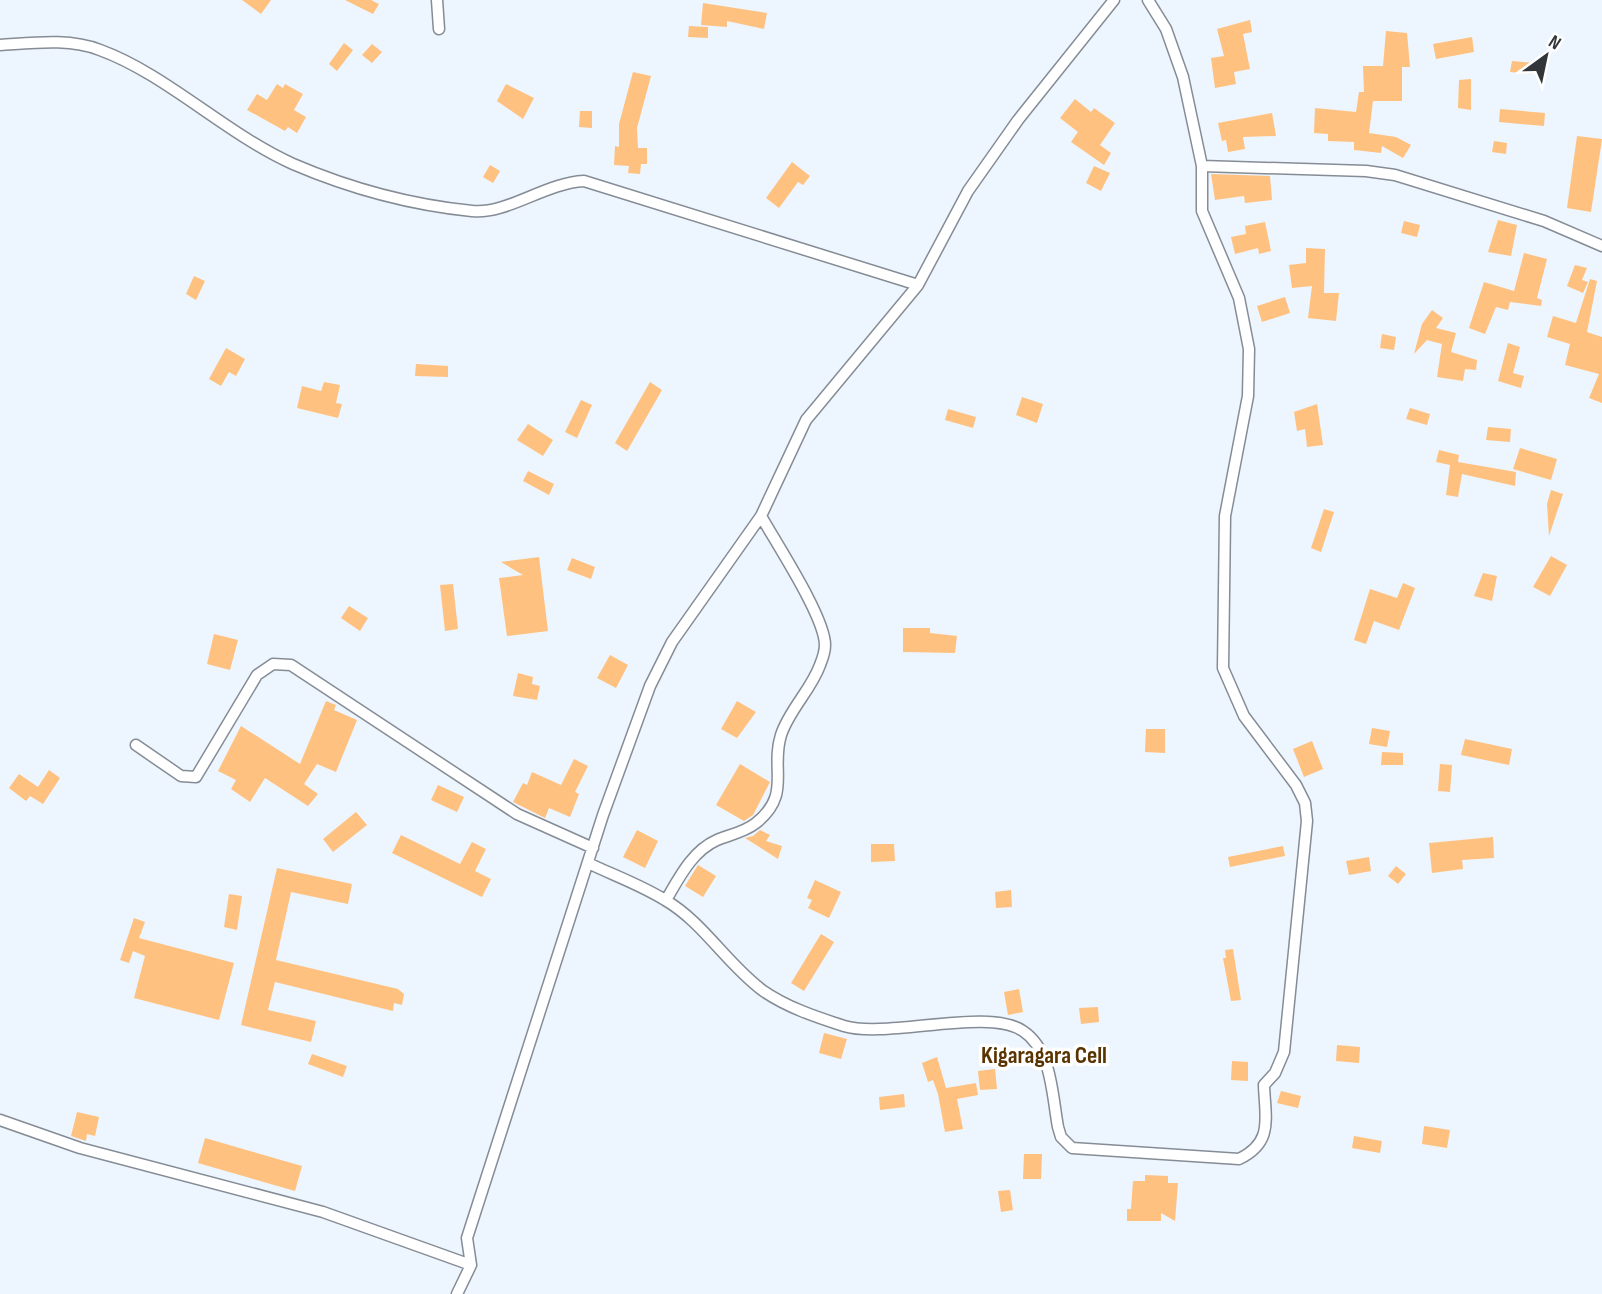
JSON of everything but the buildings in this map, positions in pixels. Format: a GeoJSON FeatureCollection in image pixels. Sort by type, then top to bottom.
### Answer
{"type":"FeatureCollection","features":[{"type":"Feature","properties":{"kind":"street"},"geometry":{"type":"LineString","coordinates":[[437,0],[439,29]]}},
{"type":"Feature","properties":{"kind":"street"},"geometry":{"type":"LineString","coordinates":[[457,1294],[471,1265],[467,1238],[588,863],[645,699],[672,642],[761,516],[806,420],[918,285],[968,191],[1018,120],[1114,0]]}},
{"type":"Feature","properties":{"kind":"street"},"geometry":{"type":"LineString","coordinates":[[588,863],[666,900],[704,931],[762,990],[816,1017],[849,1027],[879,1029],[940,1024],[1003,1024],[1020,1028],[1035,1039],[1043,1052],[1061,1137],[1072,1148],[1239,1159],[1260,1144],[1265,1135],[1264,1084],[1275,1073],[1284,1052],[1307,821],[1305,803],[1296,785],[1244,716],[1223,668],[1225,516],[1248,396],[1249,349],[1239,298],[1202,211],[1202,166],[1183,77],[1166,29],[1148,0]]}},
{"type":"Feature","properties":{"kind":"street"},"geometry":{"type":"LineString","coordinates":[[0,45],[66,43],[100,50],[138,69],[236,133],[292,163],[383,195],[476,212],[499,208],[564,182],[584,181],[918,285]]}},
{"type":"Feature","properties":{"kind":"street"},"geometry":{"type":"LineString","coordinates":[[1202,166],[1366,171],[1395,175],[1544,220],[1602,246]]}},
{"type":"Feature","properties":{"kind":"street"},"geometry":{"type":"LineString","coordinates":[[666,900],[684,869],[698,853],[713,842],[755,824],[772,805],[780,789],[778,750],[782,733],[821,663],[825,644],[818,621],[761,516]]}},
{"type":"Feature","properties":{"kind":"street"},"geometry":{"type":"LineString","coordinates":[[136,745],[181,776],[196,777],[257,674],[273,664],[291,665],[517,814],[593,848]]}},
{"type":"Feature","properties":{"kind":"street"},"geometry":{"type":"LineString","coordinates":[[0,1120],[80,1148],[323,1212],[471,1265]]}},
{"type":"Feature","properties":{"kind":"district","name":"Kigaragara Cell"},"geometry":{"type":"Point","coordinates":[1044,1055]}}]}
